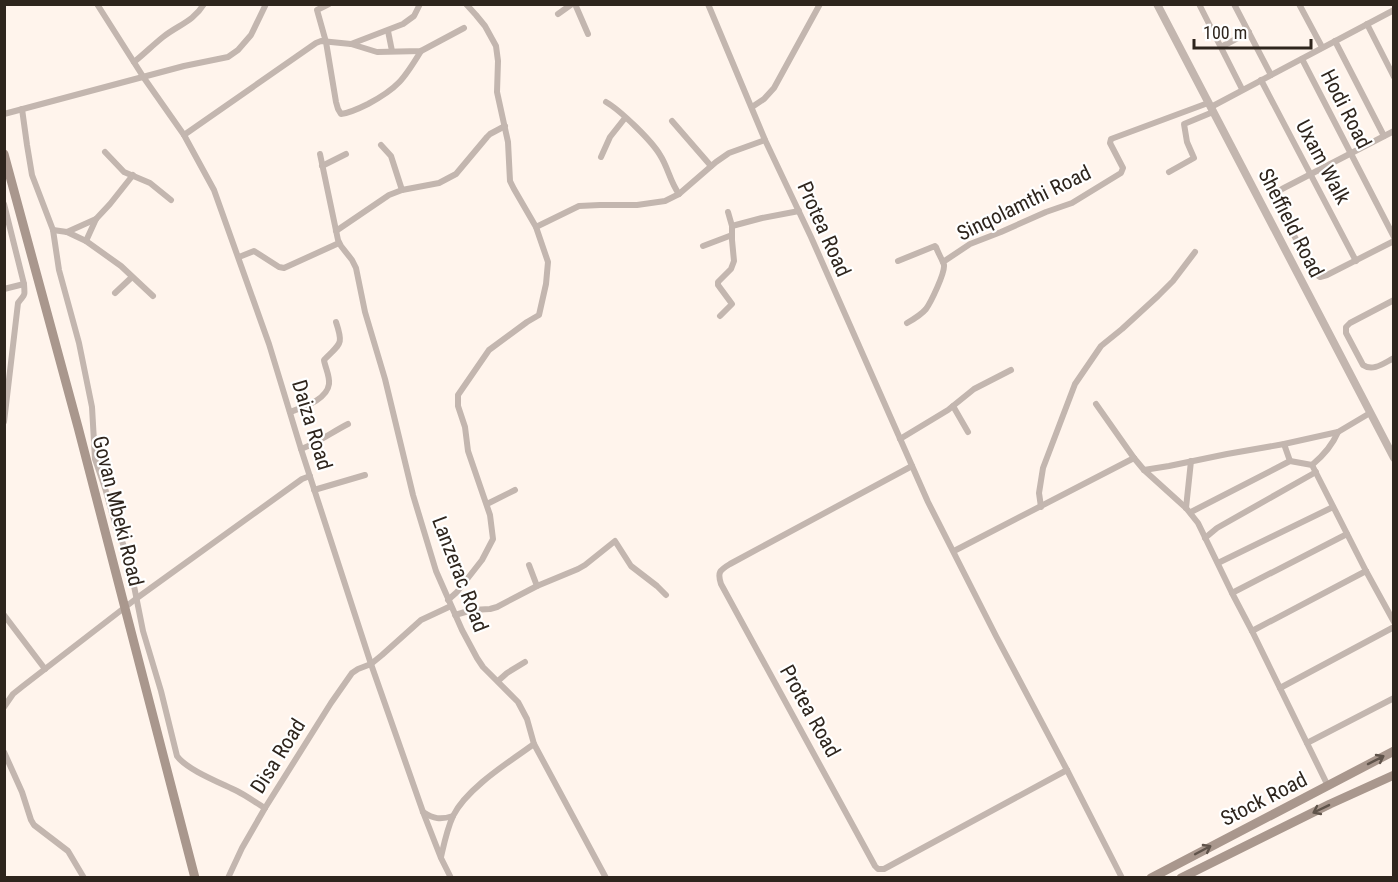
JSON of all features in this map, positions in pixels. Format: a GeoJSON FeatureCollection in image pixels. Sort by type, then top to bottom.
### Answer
{"type":"FeatureCollection","features":[{"type":"Feature","properties":{"kind":"main road","name":"Govan Mbeki Road"},"geometry":{"type":"LineString","coordinates":[[4,154],[78,427],[195,878]]}},
{"type":"Feature","properties":{"kind":"main road","name":"Stock Road"},"geometry":{"type":"LineString","coordinates":[[1151,878],[1394,751]]}},
{"type":"Feature","properties":{"kind":"main road","name":"Stock Road"},"geometry":{"type":"LineString","coordinates":[[1181,878],[1394,775]]}},
{"type":"Feature","properties":{"kind":"street","name":"Daiza Road"},"geometry":{"type":"LineString","coordinates":[[97,4],[184,135],[214,190],[269,344],[370,664],[423,812],[451,878]]}},
{"type":"Feature","properties":{"kind":"street"},"geometry":{"type":"LineString","coordinates":[[134,62],[164,37],[198,14],[204,4]]}},
{"type":"Feature","properties":{"kind":"street"},"geometry":{"type":"LineString","coordinates":[[4,114],[232,55],[250,35],[266,4]]}},
{"type":"Feature","properties":{"kind":"street"},"geometry":{"type":"LineString","coordinates":[[328,4],[317,10],[326,42],[339,112],[343,114],[363,106],[396,86],[408,73],[421,51]]}},
{"type":"Feature","properties":{"kind":"street"},"geometry":{"type":"LineString","coordinates":[[351,44],[388,31],[409,20],[414,16],[420,4]]}},
{"type":"Feature","properties":{"kind":"street"},"geometry":{"type":"LineString","coordinates":[[450,603],[482,560],[493,539],[487,504],[468,451],[465,427],[458,406],[459,393],[489,350],[540,314],[549,266],[536,227],[512,184],[508,142],[496,84],[498,61],[496,46],[485,26],[466,4]]}},
{"type":"Feature","properties":{"kind":"street"},"geometry":{"type":"LineString","coordinates":[[558,14],[574,4],[588,34]]}},
{"type":"Feature","properties":{"kind":"street","name":"Protea Road"},"geometry":{"type":"LineString","coordinates":[[708,4],[765,140],[799,211],[912,466],[996,636],[1122,878]]}},
{"type":"Feature","properties":{"kind":"street"},"geometry":{"type":"LineString","coordinates":[[752,107],[774,88],[820,4]]}},
{"type":"Feature","properties":{"kind":"street","name":"Sheffield Road"},"geometry":{"type":"LineString","coordinates":[[1157,4],[1394,458]]}},
{"type":"Feature","properties":{"kind":"street"},"geometry":{"type":"LineString","coordinates":[[1199,4],[1242,89]]}},
{"type":"Feature","properties":{"kind":"street"},"geometry":{"type":"LineString","coordinates":[[1234,4],[1271,75]]}},
{"type":"Feature","properties":{"kind":"street"},"geometry":{"type":"LineString","coordinates":[[1299,4],[1322,47]]}},
{"type":"Feature","properties":{"kind":"street","name":"Sinqolamthi Road"},"geometry":{"type":"LineString","coordinates":[[943,262],[970,244],[1072,203],[1121,173],[1123,168],[1110,143],[1111,139],[1211,107],[1394,10]]}},
{"type":"Feature","properties":{"kind":"street"},"geometry":{"type":"LineString","coordinates":[[1366,24],[1394,77]]}},
{"type":"Feature","properties":{"kind":"street"},"geometry":{"type":"LineString","coordinates":[[184,135],[316,42],[351,44],[377,52],[421,51],[464,28]]}},
{"type":"Feature","properties":{"kind":"street"},"geometry":{"type":"LineString","coordinates":[[388,31],[392,51]]}},
{"type":"Feature","properties":{"kind":"street"},"geometry":{"type":"LineString","coordinates":[[1221,47],[1249,32]]}},
{"type":"Feature","properties":{"kind":"street","name":"Hodi Road"},"geometry":{"type":"LineString","coordinates":[[1335,41],[1384,136]]}},
{"type":"Feature","properties":{"kind":"street","name":"Hodi Road"},"geometry":{"type":"LineString","coordinates":[[1302,59],[1394,239]]}},
{"type":"Feature","properties":{"kind":"street","name":"Uxam Walk"},"geometry":{"type":"LineString","coordinates":[[1261,80],[1356,261]]}},
{"type":"Feature","properties":{"kind":"street"},"geometry":{"type":"LineString","coordinates":[[606,102],[613,106],[660,154],[673,186],[679,194]]}},
{"type":"Feature","properties":{"kind":"street"},"geometry":{"type":"LineString","coordinates":[[1169,172],[1194,158],[1187,142],[1184,124],[1211,107]]}},
{"type":"Feature","properties":{"kind":"street"},"geometry":{"type":"LineString","coordinates":[[22,109],[32,175],[53,230],[59,270],[79,343],[92,407],[95,459],[116,527],[128,556],[143,631],[178,757],[200,772],[265,808]]}},
{"type":"Feature","properties":{"kind":"street"},"geometry":{"type":"LineString","coordinates":[[601,157],[610,136],[625,118]]}},
{"type":"Feature","properties":{"kind":"street"},"geometry":{"type":"LineString","coordinates":[[672,121],[711,166]]}},
{"type":"Feature","properties":{"kind":"street"},"geometry":{"type":"LineString","coordinates":[[336,231],[380,201],[402,190],[439,183],[456,174],[487,137],[505,126]]}},
{"type":"Feature","properties":{"kind":"street"},"geometry":{"type":"LineString","coordinates":[[1394,131],[1276,194],[1276,202],[1314,273],[1320,277],[1356,261],[1394,239]]}},
{"type":"Feature","properties":{"kind":"street"},"geometry":{"type":"LineString","coordinates":[[536,227],[579,207],[652,204],[665,201],[679,194],[729,153],[765,140]]}},
{"type":"Feature","properties":{"kind":"street"},"geometry":{"type":"LineString","coordinates":[[381,145],[391,156],[402,190]]}},
{"type":"Feature","properties":{"kind":"street"},"geometry":{"type":"LineString","coordinates":[[105,152],[122,170],[150,183],[171,200]]}},
{"type":"Feature","properties":{"kind":"street","name":"Lanzerac Road"},"geometry":{"type":"LineString","coordinates":[[320,154],[339,243],[354,264],[413,495],[432,559],[455,615],[477,658],[518,702],[524,712],[534,744],[606,878]]}},
{"type":"Feature","properties":{"kind":"street"},"geometry":{"type":"LineString","coordinates":[[322,166],[346,154]]}},
{"type":"Feature","properties":{"kind":"street"},"geometry":{"type":"LineString","coordinates":[[86,241],[96,219],[133,175]]}},
{"type":"Feature","properties":{"kind":"street"},"geometry":{"type":"LineString","coordinates":[[4,204],[25,296],[18,303],[16,313],[4,422]]}},
{"type":"Feature","properties":{"kind":"street"},"geometry":{"type":"LineString","coordinates":[[732,226],[799,211]]}},
{"type":"Feature","properties":{"kind":"street"},"geometry":{"type":"LineString","coordinates":[[720,316],[732,304],[718,285],[718,282],[731,269],[734,261],[732,226],[728,212]]}},
{"type":"Feature","properties":{"kind":"street"},"geometry":{"type":"LineString","coordinates":[[67,232],[96,219]]}},
{"type":"Feature","properties":{"kind":"street"},"geometry":{"type":"LineString","coordinates":[[53,230],[67,232],[86,241],[112,259],[153,296]]}},
{"type":"Feature","properties":{"kind":"street"},"geometry":{"type":"LineString","coordinates":[[703,246],[732,235]]}},
{"type":"Feature","properties":{"kind":"street"},"geometry":{"type":"LineString","coordinates":[[239,257],[254,251],[284,268],[339,243]]}},
{"type":"Feature","properties":{"kind":"street","name":"Sinqolamthi Road"},"geometry":{"type":"LineString","coordinates":[[898,261],[935,246],[944,268],[925,310],[907,323]]}},
{"type":"Feature","properties":{"kind":"street"},"geometry":{"type":"LineString","coordinates":[[1041,507],[1039,493],[1043,468],[1075,384],[1101,346],[1158,296],[1173,281],[1195,252]]}},
{"type":"Feature","properties":{"kind":"street"},"geometry":{"type":"LineString","coordinates":[[115,293],[132,277]]}},
{"type":"Feature","properties":{"kind":"street"},"geometry":{"type":"LineString","coordinates":[[4,289],[24,284]]}},
{"type":"Feature","properties":{"kind":"street"},"geometry":{"type":"LineString","coordinates":[[1394,300],[1350,323],[1346,327],[1346,333],[1363,365],[1368,368],[1375,368],[1394,358]]}},
{"type":"Feature","properties":{"kind":"street"},"geometry":{"type":"LineString","coordinates":[[290,412],[317,400],[328,388],[329,380],[324,360],[336,349],[340,341],[336,322]]}},
{"type":"Feature","properties":{"kind":"street"},"geometry":{"type":"LineString","coordinates":[[900,439],[939,416],[974,389],[1011,370]]}},
{"type":"Feature","properties":{"kind":"street"},"geometry":{"type":"LineString","coordinates":[[1096,404],[1144,470],[1189,510],[1218,563],[1328,786]]}},
{"type":"Feature","properties":{"kind":"street"},"geometry":{"type":"LineString","coordinates":[[953,406],[968,432]]}},
{"type":"Feature","properties":{"kind":"street"},"geometry":{"type":"LineString","coordinates":[[1144,470],[1338,432],[1370,413]]}},
{"type":"Feature","properties":{"kind":"street"},"geometry":{"type":"LineString","coordinates":[[301,449],[348,424]]}},
{"type":"Feature","properties":{"kind":"street"},"geometry":{"type":"LineString","coordinates":[[1312,465],[1328,450],[1338,432]]}},
{"type":"Feature","properties":{"kind":"street"},"geometry":{"type":"LineString","coordinates":[[1284,444],[1290,461]]}},
{"type":"Feature","properties":{"kind":"street"},"geometry":{"type":"LineString","coordinates":[[954,551],[1134,458]]}},
{"type":"Feature","properties":{"kind":"street"},"geometry":{"type":"LineString","coordinates":[[1189,510],[1191,461]]}},
{"type":"Feature","properties":{"kind":"street"},"geometry":{"type":"LineString","coordinates":[[1189,510],[1290,461],[1312,465],[1394,622]]}},
{"type":"Feature","properties":{"kind":"street","name":"Protea Road"},"geometry":{"type":"LineString","coordinates":[[912,466],[730,564],[720,572],[721,584],[878,869],[884,869],[1067,770]]}},
{"type":"Feature","properties":{"kind":"street"},"geometry":{"type":"LineString","coordinates":[[1205,538],[1217,528],[1316,472]]}},
{"type":"Feature","properties":{"kind":"street"},"geometry":{"type":"LineString","coordinates":[[314,490],[365,475]]}},
{"type":"Feature","properties":{"kind":"street"},"geometry":{"type":"LineString","coordinates":[[5,707],[13,694],[137,598],[302,479],[310,476]]}},
{"type":"Feature","properties":{"kind":"street"},"geometry":{"type":"LineString","coordinates":[[487,504],[514,490]]}},
{"type":"Feature","properties":{"kind":"street"},"geometry":{"type":"LineString","coordinates":[[1218,563],[1333,507]]}},
{"type":"Feature","properties":{"kind":"street"},"geometry":{"type":"LineString","coordinates":[[1232,593],[1347,534]]}},
{"type":"Feature","properties":{"kind":"street"},"geometry":{"type":"LineString","coordinates":[[455,615],[497,607],[585,565],[615,541],[631,566],[666,595]]}},
{"type":"Feature","properties":{"kind":"street"},"geometry":{"type":"LineString","coordinates":[[529,565],[537,586]]}},
{"type":"Feature","properties":{"kind":"street"},"geometry":{"type":"LineString","coordinates":[[1252,631],[1366,571]]}},
{"type":"Feature","properties":{"kind":"street","name":"Disa Road"},"geometry":{"type":"LineString","coordinates":[[228,878],[265,808],[308,738],[354,670],[370,664],[421,620],[450,603]]}},
{"type":"Feature","properties":{"kind":"street"},"geometry":{"type":"LineString","coordinates":[[4,615],[45,669]]}},
{"type":"Feature","properties":{"kind":"street"},"geometry":{"type":"LineString","coordinates":[[1280,688],[1394,627]]}},
{"type":"Feature","properties":{"kind":"street"},"geometry":{"type":"LineString","coordinates":[[498,681],[525,662]]}},
{"type":"Feature","properties":{"kind":"street"},"geometry":{"type":"LineString","coordinates":[[1307,743],[1394,698]]}},
{"type":"Feature","properties":{"kind":"street"},"geometry":{"type":"LineString","coordinates":[[441,858],[448,829],[462,802],[470,793],[534,744]]}},
{"type":"Feature","properties":{"kind":"street"},"geometry":{"type":"LineString","coordinates":[[4,753],[34,825],[68,851],[84,878]]}},
{"type":"Feature","properties":{"kind":"street"},"geometry":{"type":"LineString","coordinates":[[423,812],[438,819],[453,816]]}}]}
